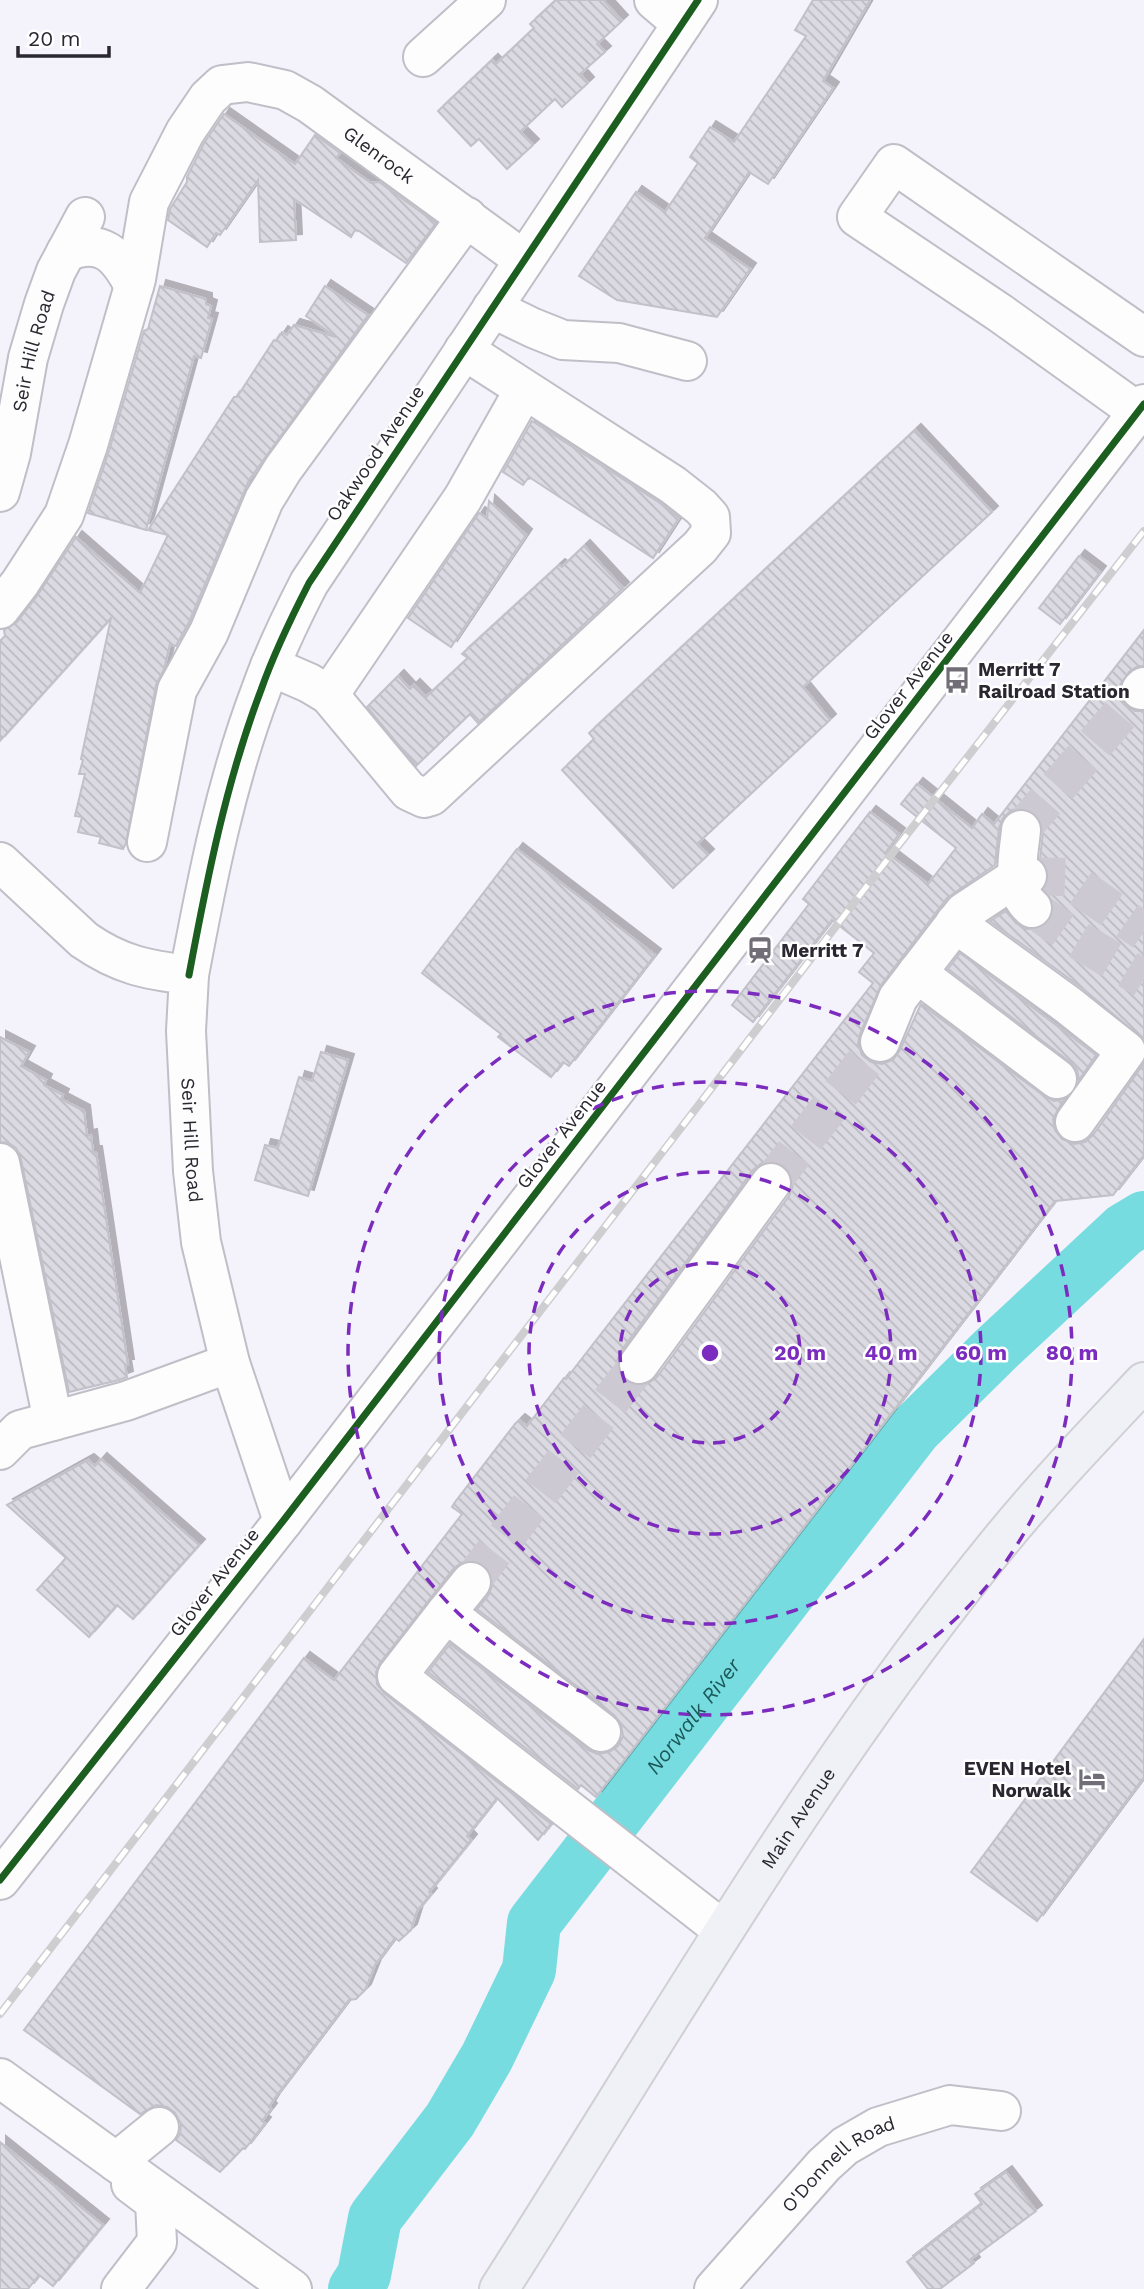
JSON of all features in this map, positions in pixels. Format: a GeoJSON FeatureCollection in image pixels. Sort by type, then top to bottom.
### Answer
{"type":"FeatureCollection","features":[{"type":"Feature","properties":{"kind":"main road","name":"Main Avenue"},"geometry":{"type":"LineString","coordinates":[[499,2289],[723,1930],[847,1747],[949,1606],[1038,1496],[1144,1382]]}},
{"type":"Feature","properties":{"kind":"street"},"geometry":{"type":"LineString","coordinates":[[423,57],[486,0]]}},
{"type":"Feature","properties":{"kind":"street","name":"Oakwood Avenue"},"geometry":{"type":"LineString","coordinates":[[189,975],[219,825],[245,738],[270,666],[309,583],[524,260],[678,8]]}},
{"type":"Feature","properties":{"kind":"street","name":"Glenrock"},"geometry":{"type":"LineString","coordinates":[[134,286],[149,202],[185,132],[208,98],[222,85],[248,82],[285,90],[310,104],[524,260]]}},
{"type":"Feature","properties":{"kind":"street"},"geometry":{"type":"LineString","coordinates":[[1141,408],[857,217],[894,164],[1144,337]]}},
{"type":"Feature","properties":{"kind":"street","name":"Seir Hill Road"},"geometry":{"type":"LineString","coordinates":[[0,492],[11,453],[11,395],[28,358],[56,271],[85,216]]}},
{"type":"Feature","properties":{"kind":"street"},"geometry":{"type":"LineString","coordinates":[[147,842],[177,690],[209,632],[264,500],[291,458],[467,217]]}},
{"type":"Feature","properties":{"kind":"street"},"geometry":{"type":"LineString","coordinates":[[0,609],[64,515],[88,445],[134,286],[123,264],[110,253],[95,246],[80,246],[66,253]]}},
{"type":"Feature","properties":{"kind":"street"},"geometry":{"type":"LineString","coordinates":[[492,308],[563,340],[620,343],[687,360]]}},
{"type":"Feature","properties":{"kind":"street"},"geometry":{"type":"LineString","coordinates":[[270,666],[329,695],[409,791],[424,798],[431,796],[700,547],[711,533],[710,517],[701,506],[673,485],[464,350]]}},
{"type":"Feature","properties":{"kind":"street"},"geometry":{"type":"LineString","coordinates":[[329,695],[463,498],[524,390]]}},
{"type":"Feature","properties":{"kind":"street","name":"Glover Avenue"},"geometry":{"type":"LineString","coordinates":[[0,1880],[283,1521],[1141,408]]}},
{"type":"Feature","properties":{"kind":"street"},"geometry":{"type":"LineString","coordinates":[[880,1042],[898,998],[964,912],[1025,887],[1021,830]]}},
{"type":"Feature","properties":{"kind":"street"},"geometry":{"type":"LineString","coordinates":[[2,867],[84,940],[106,954],[151,971],[189,975]]}},
{"type":"Feature","properties":{"kind":"street"},"geometry":{"type":"LineString","coordinates":[[956,923],[1126,1051],[1075,1122]]}},
{"type":"Feature","properties":{"kind":"street"},"geometry":{"type":"LineString","coordinates":[[917,973],[1057,1079]]}},
{"type":"Feature","properties":{"kind":"street","name":"Seir Hill Road"},"geometry":{"type":"LineString","coordinates":[[189,975],[186,1031],[193,1171],[201,1242],[230,1363],[283,1521]]}},
{"type":"Feature","properties":{"kind":"street"},"geometry":{"type":"LineString","coordinates":[[0,1163],[52,1420]]}},
{"type":"Feature","properties":{"kind":"street"},"geometry":{"type":"LineString","coordinates":[[639,1364],[771,1183]]}},
{"type":"Feature","properties":{"kind":"street"},"geometry":{"type":"LineString","coordinates":[[0,1450],[20,1430],[126,1401],[230,1363]]}},
{"type":"Feature","properties":{"kind":"street"},"geometry":{"type":"LineString","coordinates":[[471,1582],[397,1676],[723,1930]]}},
{"type":"Feature","properties":{"kind":"street"},"geometry":{"type":"LineString","coordinates":[[446,1613],[601,1732]]}},
{"type":"Feature","properties":{"kind":"street"},"geometry":{"type":"LineString","coordinates":[[0,2078],[292,2289]]}},
{"type":"Feature","properties":{"kind":"street","name":"O'Donnell Road"},"geometry":{"type":"LineString","coordinates":[[714,2289],[824,2165],[845,2146],[878,2127],[950,2105],[1001,2110]]}},
{"type":"Feature","properties":{"kind":"street"},"geometry":{"type":"LineString","coordinates":[[15,2110],[155,2202],[157,2242],[121,2289]]}},
{"type":"Feature","properties":{"kind":"street"},"geometry":{"type":"LineString","coordinates":[[116,2161],[148,2119]]}},
{"type":"Feature","properties":{"kind":"building"},"geometry":{"type":"Polygon","coordinates":[[[556,0],[603,0],[622,21],[597,44],[605,52],[580,74],[588,83],[562,107],[555,99],[520,132],[533,145],[507,169],[479,139],[471,146],[438,111],[492,60],[496,64],[534,28],[530,24],[556,0]]]}},
{"type":"Feature","properties":{"kind":"building"},"geometry":{"type":"Polygon","coordinates":[[[813,0],[870,0],[823,81],[833,88],[768,184],[749,172],[705,238],[750,269],[717,317],[617,300],[579,276],[636,192],[665,212],[698,163],[690,157],[710,127],[734,142],[806,36],[795,30],[813,0]]]}},
{"type":"Feature","properties":{"kind":"building"},"geometry":{"type":"Polygon","coordinates":[[[224,114],[295,164],[315,135],[340,153],[336,158],[371,183],[379,182],[436,223],[406,263],[359,231],[355,230],[351,237],[294,199],[296,240],[260,242],[258,180],[220,235],[216,233],[207,247],[168,220],[170,209],[187,182],[204,143],[224,114]]]}},
{"type":"Feature","properties":{"kind":"building"},"geometry":{"type":"Polygon","coordinates":[[[160,286],[206,299],[206,304],[211,306],[208,318],[212,319],[201,358],[194,356],[146,530],[88,513],[160,286]]]}},
{"type":"Feature","properties":{"kind":"building"},"geometry":{"type":"Polygon","coordinates":[[[325,286],[368,315],[249,480],[189,622],[176,646],[170,644],[164,669],[156,685],[126,843],[123,849],[99,843],[101,837],[78,832],[82,817],[75,816],[85,774],[79,774],[83,760],[81,759],[111,618],[0,741],[0,641],[5,636],[4,630],[17,622],[76,537],[140,593],[168,535],[148,530],[274,340],[276,341],[282,332],[287,335],[294,325],[336,337],[306,316],[325,286]]]}},
{"type":"Feature","properties":{"kind":"building"},"geometry":{"type":"Polygon","coordinates":[[[532,421],[679,518],[653,558],[529,477],[523,485],[503,472],[532,421]]]}},
{"type":"Feature","properties":{"kind":"building"},"geometry":{"type":"Polygon","coordinates":[[[915,430],[992,512],[803,687],[830,720],[697,844],[708,855],[673,888],[562,770],[594,739],[589,733],[915,430]]]}},
{"type":"Feature","properties":{"kind":"building"},"geometry":{"type":"Polygon","coordinates":[[[489,501],[526,535],[451,647],[408,618],[479,513],[487,519],[489,501]]]}},
{"type":"Feature","properties":{"kind":"building"},"geometry":{"type":"Polygon","coordinates":[[[584,546],[623,588],[478,723],[470,714],[416,766],[367,707],[398,676],[410,689],[414,685],[426,697],[468,658],[462,654],[559,565],[562,567],[584,546]]]}},
{"type":"Feature","properties":{"kind":"building"},"geometry":{"type":"Polygon","coordinates":[[[1079,556],[1100,572],[1060,624],[1039,608],[1079,556]]]}},
{"type":"Feature","properties":{"kind":"building"},"geometry":{"type":"Polygon","coordinates":[[[1144,630],[1144,666],[1138,666],[1129,672],[1120,685],[1120,695],[1125,705],[1135,711],[1144,711],[1144,1040],[1082,988],[990,921],[1006,911],[1025,929],[1036,929],[1047,924],[1053,914],[1053,903],[1044,889],[1049,873],[1040,859],[1043,832],[1041,822],[1033,812],[1023,808],[1012,810],[1003,818],[999,828],[995,865],[947,898],[881,985],[858,1044],[862,1055],[871,1062],[882,1064],[893,1060],[921,1004],[1044,1096],[1054,1101],[1064,1099],[1053,1119],[1055,1130],[1062,1139],[1074,1144],[1085,1142],[1093,1135],[1144,1063],[1144,1155],[1113,1195],[1055,1201],[596,1797],[581,1785],[578,1789],[428,1672],[450,1644],[588,1750],[597,1754],[609,1752],[618,1746],[623,1736],[621,1724],[614,1715],[477,1609],[488,1596],[492,1586],[492,1575],[485,1565],[474,1560],[463,1562],[454,1568],[380,1663],[376,1672],[377,1684],[384,1693],[551,1824],[538,1840],[497,1798],[467,1836],[471,1840],[429,1892],[431,1894],[417,1911],[411,1930],[399,1941],[395,1938],[375,1965],[365,1990],[356,1999],[349,2000],[274,2099],[269,2107],[271,2109],[262,2121],[265,2123],[245,2149],[220,2172],[176,2140],[181,2124],[175,2113],[167,2107],[156,2105],[140,2114],[24,2030],[304,1658],[334,1680],[462,1514],[452,1507],[515,1424],[519,1420],[527,1426],[564,1378],[566,1379],[873,983],[859,972],[874,953],[832,920],[753,1022],[732,1005],[809,904],[803,899],[870,812],[899,834],[886,852],[928,884],[956,848],[901,804],[917,784],[972,828],[982,814],[994,824],[1144,630]],[[773,1161],[762,1163],[753,1170],[621,1351],[617,1361],[619,1372],[627,1382],[636,1386],[647,1384],[657,1377],[789,1196],[793,1185],[791,1174],[783,1165],[773,1161]]]}},
{"type":"Feature","properties":{"kind":"building"},"geometry":{"type":"Polygon","coordinates":[[[517,849],[655,955],[569,1066],[563,1062],[551,1077],[498,1037],[501,1034],[422,973],[517,849]]]}},
{"type":"Feature","properties":{"kind":"building"},"geometry":{"type":"Polygon","coordinates":[[[960,953],[1096,1055],[1079,1080],[1077,1070],[1070,1062],[948,969],[960,953]]]}},
{"type":"Feature","properties":{"kind":"building"},"geometry":{"type":"Polygon","coordinates":[[[0,1037],[29,1052],[21,1066],[46,1080],[44,1085],[63,1095],[61,1099],[84,1111],[87,1136],[91,1135],[93,1152],[96,1152],[128,1365],[125,1365],[127,1377],[119,1380],[69,1392],[21,1159],[16,1148],[0,1142],[0,1037]]]}},
{"type":"Feature","properties":{"kind":"building"},"geometry":{"type":"Polygon","coordinates":[[[321,1052],[348,1060],[308,1196],[255,1180],[265,1145],[278,1148],[299,1077],[312,1081],[321,1052]]]}},
{"type":"Feature","properties":{"kind":"building"},"geometry":{"type":"Polygon","coordinates":[[[101,1459],[199,1545],[133,1619],[117,1605],[89,1637],[37,1590],[66,1558],[7,1505],[88,1460],[95,1466],[101,1459]]]}},
{"type":"Feature","properties":{"kind":"building","name":"EVEN Hotel Norwalk"},"geometry":{"type":"Polygon","coordinates":[[[1144,1639],[1144,1777],[1037,1921],[971,1872],[1144,1639]]]}},
{"type":"Feature","properties":{"kind":"building"},"geometry":{"type":"Polygon","coordinates":[[[0,2142],[103,2225],[53,2286],[39,2275],[28,2289],[0,2289],[0,2142]]]}},
{"type":"Feature","properties":{"kind":"building"},"geometry":{"type":"Polygon","coordinates":[[[1006,2172],[1036,2211],[971,2259],[974,2263],[940,2289],[928,2289],[907,2262],[982,2204],[975,2194],[1006,2172]]]}},
{"type":"Feature","properties":{"kind":"waterway","name":"Norwalk River"},"geometry":{"type":"LineString","coordinates":[[355,2289],[364,2275],[375,2218],[450,2120],[487,2057],[529,1970],[534,1923],[915,1429],[1124,1230],[1144,1218]]}},
{"type":"Feature","properties":{"kind":"tunnel"},"geometry":{"type":"LineString","coordinates":[[1021,830],[1141,690]]}},
{"type":"Feature","properties":{"kind":"tunnel"},"geometry":{"type":"LineString","coordinates":[[1027,876],[1065,877],[1144,932]]}},
{"type":"Feature","properties":{"kind":"tunnel"},"geometry":{"type":"LineString","coordinates":[[1032,908],[1073,937],[1144,979]]}},
{"type":"Feature","properties":{"kind":"tunnel"},"geometry":{"type":"LineString","coordinates":[[771,1183],[880,1042]]}},
{"type":"Feature","properties":{"kind":"tunnel"},"geometry":{"type":"LineString","coordinates":[[471,1582],[639,1364]]}},
{"type":"Feature","properties":{"kind":"railway"},"geometry":{"type":"LineString","coordinates":[[0,2014],[873,878],[1144,531]]}},
{"type":"Feature","properties":{"kind":"cycle path"},"geometry":{"type":"LineString","coordinates":[[189,975],[210,867],[238,760],[271,663],[309,583],[698,0]]}},
{"type":"Feature","properties":{"kind":"cycle path"},"geometry":{"type":"LineString","coordinates":[[0,1880],[283,1521],[1144,404]]}},
{"type":"Feature","properties":{"kind":"place","name":"Merritt 7 Railroad Station"},"geometry":{"type":"Point","coordinates":[957,680]}},
{"type":"Feature","properties":{"kind":"place","name":"Merritt 7"},"geometry":{"type":"Point","coordinates":[760,950]}},
{"type":"Feature","properties":{"kind":"place","name":"EVEN Hotel Norwalk"},"geometry":{"type":"Point","coordinates":[1092,1779]}}]}
